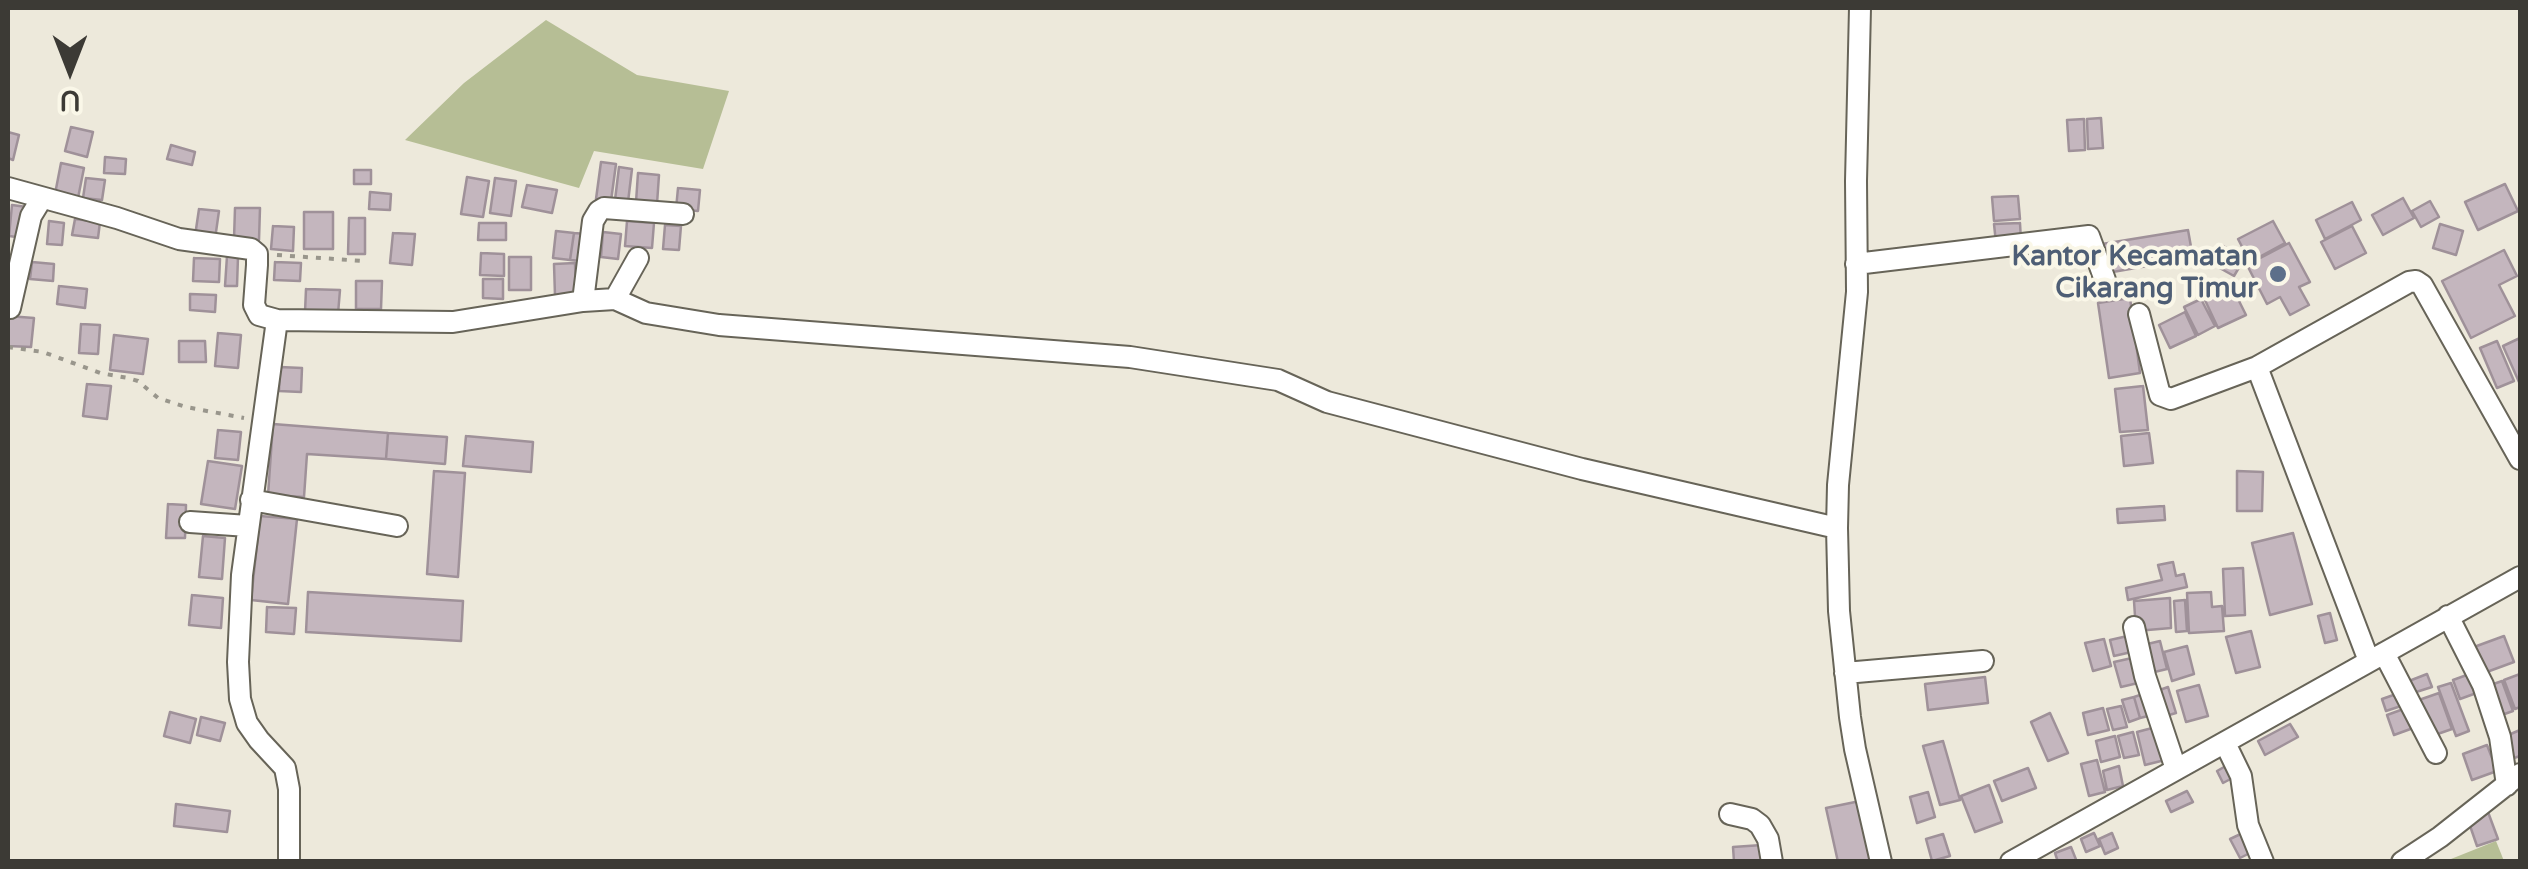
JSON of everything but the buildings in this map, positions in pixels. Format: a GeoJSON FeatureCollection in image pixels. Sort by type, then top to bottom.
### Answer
{"type":"FeatureCollection","features":[{"type":"Feature","properties":{"kind":"street"},"geometry":{"type":"LineString","coordinates":[[1860,8],[1853,344],[1838,485],[1839,611],[1854,749],[1881,862]]}},
{"type":"Feature","properties":{"kind":"street"},"geometry":{"type":"LineString","coordinates":[[8,188],[179,238],[251,249],[257,254],[254,305],[259,314],[278,320],[454,322],[615,299],[646,313],[719,324],[1130,358],[1278,380],[1326,402],[1527,455],[1837,528]]}},
{"type":"Feature","properties":{"kind":"street"},"geometry":{"type":"LineString","coordinates":[[10,308],[16,245],[42,198]]}},
{"type":"Feature","properties":{"kind":"street"},"geometry":{"type":"LineString","coordinates":[[584,301],[598,211],[604,208],[683,214]]}},
{"type":"Feature","properties":{"kind":"street"},"geometry":{"type":"LineString","coordinates":[[1856,264],[2089,236],[2106,280]]}},
{"type":"Feature","properties":{"kind":"street"},"geometry":{"type":"LineString","coordinates":[[615,299],[638,258]]}},
{"type":"Feature","properties":{"kind":"street"},"geometry":{"type":"LineString","coordinates":[[2140,314],[2160,396],[2170,399],[2257,367],[2409,282],[2416,282],[2422,285],[2520,459]]}},
{"type":"Feature","properties":{"kind":"street"},"geometry":{"type":"LineString","coordinates":[[278,320],[251,500],[238,634],[240,699],[247,723],[285,768],[290,862]]}},
{"type":"Feature","properties":{"kind":"street"},"geometry":{"type":"LineString","coordinates":[[2257,367],[2376,657],[2436,753]]}},
{"type":"Feature","properties":{"kind":"street"},"geometry":{"type":"LineString","coordinates":[[251,500],[397,526]]}},
{"type":"Feature","properties":{"kind":"street"},"geometry":{"type":"LineString","coordinates":[[190,522],[248,526]]}},
{"type":"Feature","properties":{"kind":"street"},"geometry":{"type":"LineString","coordinates":[[2011,862],[2043,855],[2176,769],[2520,577]]}},
{"type":"Feature","properties":{"kind":"street"},"geometry":{"type":"LineString","coordinates":[[2402,862],[2440,838],[2514,780],[2483,685],[2448,616]]}},
{"type":"Feature","properties":{"kind":"street"},"geometry":{"type":"LineString","coordinates":[[2134,626],[2144,676],[2176,769]]}},
{"type":"Feature","properties":{"kind":"street"},"geometry":{"type":"LineString","coordinates":[[1846,673],[1982,661]]}},
{"type":"Feature","properties":{"kind":"street"},"geometry":{"type":"LineString","coordinates":[[2225,743],[2241,776],[2248,825],[2263,862]]}},
{"type":"Feature","properties":{"kind":"street"},"geometry":{"type":"LineString","coordinates":[[1730,814],[1760,825],[1768,839],[1772,862]]}},
{"type":"Feature","properties":{"kind":"path"},"geometry":{"type":"LineString","coordinates":[[257,254],[363,260]]}},
{"type":"Feature","properties":{"kind":"path"},"geometry":{"type":"LineString","coordinates":[[8,347],[44,352],[100,373],[138,381],[158,398],[186,407],[262,422]]}},
{"type":"Feature","properties":{"kind":"green space"},"geometry":{"type":"Polygon","coordinates":[[[546,20],[637,75],[729,91],[703,169],[594,151],[579,188],[405,140],[464,83],[546,20]]]}},
{"type":"Feature","properties":{"kind":"green space"},"geometry":{"type":"Polygon","coordinates":[[[2496,841],[2504,861],[2446,861],[2496,841]]]}},
{"type":"Feature","properties":{"kind":"place","name":"Kantor Kecamatan Cikarang Timur"},"geometry":{"type":"Point","coordinates":[2278,274]}}]}
